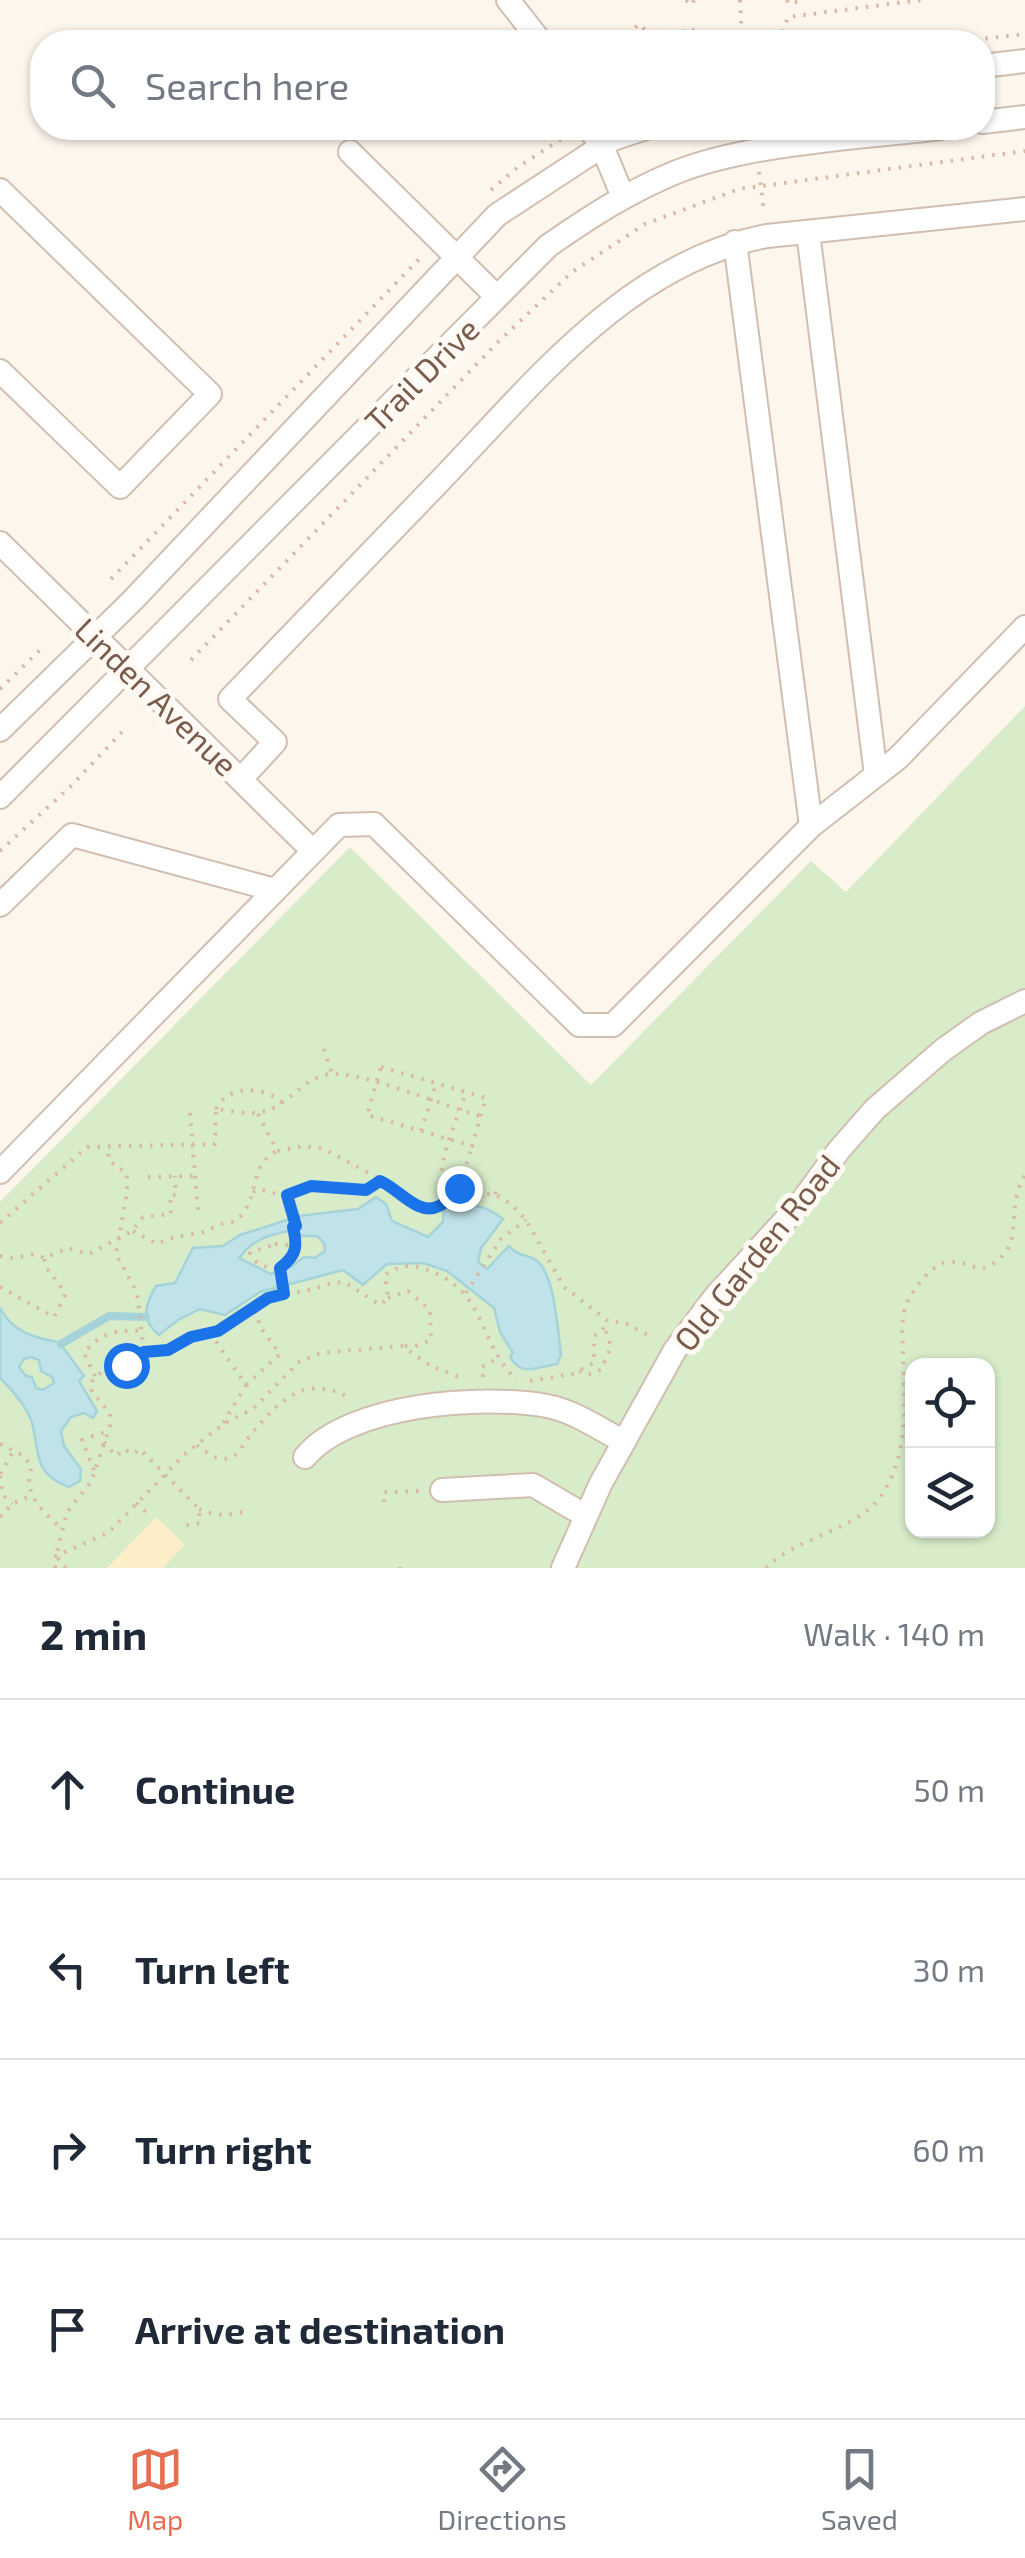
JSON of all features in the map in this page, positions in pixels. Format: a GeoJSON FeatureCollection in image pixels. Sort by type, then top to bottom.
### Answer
{"type":"FeatureCollection","features":[{"type":"Feature","properties":{"kind":"street"},"geometry":{"type":"LineString","coordinates":[[508,0],[531,30]]}},
{"type":"Feature","properties":{"kind":"street"},"geometry":{"type":"LineString","coordinates":[[995,64],[1025,61]]}},
{"type":"Feature","properties":{"kind":"street"},"geometry":{"type":"LineString","coordinates":[[995,120],[1025,116]]}},
{"type":"Feature","properties":{"kind":"street","name":"Trail Drive"},"geometry":{"type":"LineString","coordinates":[[0,730],[96,636],[497,216],[591,140]]}},
{"type":"Feature","properties":{"kind":"street"},"geometry":{"type":"LineString","coordinates":[[596,140],[623,197]]}},
{"type":"Feature","properties":{"kind":"street","name":"Trail Drive"},"geometry":{"type":"LineString","coordinates":[[0,797],[548,246],[623,197],[678,171],[756,152],[848,140]]}},
{"type":"Feature","properties":{"kind":"street"},"geometry":{"type":"LineString","coordinates":[[350,152],[497,297]]}},
{"type":"Feature","properties":{"kind":"street"},"geometry":{"type":"LineString","coordinates":[[0,190],[210,394],[120,487],[0,371]]}},
{"type":"Feature","properties":{"kind":"street"},"geometry":{"type":"LineString","coordinates":[[241,779],[274,742],[230,698],[584,332],[656,277],[735,242],[767,236],[1025,209]]}},
{"type":"Feature","properties":{"kind":"street"},"geometry":{"type":"LineString","coordinates":[[808,232],[876,775]]}},
{"type":"Feature","properties":{"kind":"street"},"geometry":{"type":"LineString","coordinates":[[735,242],[811,826]]}},
{"type":"Feature","properties":{"kind":"street","name":"Linden Avenue"},"geometry":{"type":"LineString","coordinates":[[0,543],[313,851]]}},
{"type":"Feature","properties":{"kind":"street"},"geometry":{"type":"LineString","coordinates":[[0,1172],[339,824],[374,824],[579,1025],[612,1024],[811,826],[898,758],[1025,628]]}},
{"type":"Feature","properties":{"kind":"street"},"geometry":{"type":"LineString","coordinates":[[0,905],[72,835],[275,890]]}},
{"type":"Feature","properties":{"kind":"street","name":"Old Garden Road"},"geometry":{"type":"LineString","coordinates":[[563,1568],[624,1442],[675,1350],[714,1298],[800,1204],[875,1109],[980,1023],[1025,1000]]}},
{"type":"Feature","properties":{"kind":"street"},"geometry":{"type":"LineString","coordinates":[[304,1458],[318,1442],[360,1423],[418,1405],[492,1400],[550,1406],[624,1442]]}},
{"type":"Feature","properties":{"kind":"street"},"geometry":{"type":"LineString","coordinates":[[442,1490],[533,1485],[586,1516]]}},
{"type":"Feature","properties":{"kind":"path"},"geometry":{"type":"LineString","coordinates":[[686,0],[692,5],[694,0]]}},
{"type":"Feature","properties":{"kind":"path"},"geometry":{"type":"LineString","coordinates":[[740,0],[741,30]]}},
{"type":"Feature","properties":{"kind":"path"},"geometry":{"type":"LineString","coordinates":[[787,0],[789,4],[805,0]]}},
{"type":"Feature","properties":{"kind":"path"},"geometry":{"type":"LineString","coordinates":[[783,30],[788,17],[921,0]]}},
{"type":"Feature","properties":{"kind":"path"},"geometry":{"type":"LineString","coordinates":[[995,37],[1025,34]]}},
{"type":"Feature","properties":{"kind":"path"},"geometry":{"type":"LineString","coordinates":[[758,163],[767,236]]}},
{"type":"Feature","properties":{"kind":"path"},"geometry":{"type":"LineString","coordinates":[[0,689],[40,650]]}},
{"type":"Feature","properties":{"kind":"path"},"geometry":{"type":"LineString","coordinates":[[0,851],[122,732]]}},
{"type":"Feature","properties":{"kind":"path"},"geometry":{"type":"LineString","coordinates":[[324,1049],[332,1074]]}},
{"type":"Feature","properties":{"kind":"path"},"geometry":{"type":"LineString","coordinates":[[461,1194],[459,1188],[472,1146],[480,1116],[486,1098],[381,1068],[367,1116],[472,1146]]}},
{"type":"Feature","properties":{"kind":"path"},"geometry":{"type":"LineString","coordinates":[[216,1109],[258,1114],[283,1102],[311,1080],[348,1074],[480,1116]]}},
{"type":"Feature","properties":{"kind":"path"},"geometry":{"type":"LineString","coordinates":[[421,1132],[436,1084]]}},
{"type":"Feature","properties":{"kind":"path"},"geometry":{"type":"LineString","coordinates":[[0,1222],[87,1147],[215,1144],[216,1109],[221,1098],[235,1090],[265,1092],[283,1102]]}},
{"type":"Feature","properties":{"kind":"path"},"geometry":{"type":"LineString","coordinates":[[443,1202],[440,1179],[466,1092]]}},
{"type":"Feature","properties":{"kind":"path"},"geometry":{"type":"LineString","coordinates":[[190,1113],[198,1212]]}},
{"type":"Feature","properties":{"kind":"path"},"geometry":{"type":"LineString","coordinates":[[258,1114],[278,1152]]}},
{"type":"Feature","properties":{"kind":"path"},"geometry":{"type":"LineString","coordinates":[[108,1146],[108,1161],[127,1173],[116,1254],[137,1293],[144,1352]]}},
{"type":"Feature","properties":{"kind":"path"},"geometry":{"type":"LineString","coordinates":[[132,1230],[157,1244],[168,1237],[206,1231],[239,1218],[252,1192],[257,1169],[266,1157],[304,1146],[324,1150],[395,1187],[416,1205],[438,1208],[461,1194],[495,1194],[526,1220],[564,1287],[608,1321],[639,1329],[675,1350]]}},
{"type":"Feature","properties":{"kind":"path"},"geometry":{"type":"LineString","coordinates":[[766,1568],[780,1554],[838,1527],[878,1500],[896,1468],[904,1434],[902,1327],[906,1304],[923,1279],[944,1262],[983,1269],[1003,1256],[1012,1237],[1018,1186],[1025,1175]]}},
{"type":"Feature","properties":{"kind":"path"},"geometry":{"type":"LineString","coordinates":[[0,1256],[36,1254],[44,1258],[68,1248],[89,1254],[132,1230],[142,1217],[171,1214],[170,1196],[176,1195],[176,1176]]}},
{"type":"Feature","properties":{"kind":"path"},"geometry":{"type":"LineString","coordinates":[[148,1177],[195,1176]]}},
{"type":"Feature","properties":{"kind":"path"},"geometry":{"type":"LineString","coordinates":[[252,1192],[260,1189],[287,1195],[311,1186],[366,1190],[380,1181]]}},
{"type":"Feature","properties":{"kind":"path"},"geometry":{"type":"LineString","coordinates":[[495,1194],[499,1184]]}},
{"type":"Feature","properties":{"kind":"path"},"geometry":{"type":"LineString","coordinates":[[287,1195],[294,1214],[296,1246],[294,1256],[280,1268],[263,1266],[250,1253],[276,1244],[296,1246]]}},
{"type":"Feature","properties":{"kind":"path"},"geometry":{"type":"LineString","coordinates":[[466,1293],[501,1240],[526,1220]]}},
{"type":"Feature","properties":{"kind":"path"},"geometry":{"type":"LineString","coordinates":[[0,1286],[54,1316],[64,1295],[61,1283],[45,1267],[44,1258]]}},
{"type":"Feature","properties":{"kind":"path"},"geometry":{"type":"LineString","coordinates":[[388,1298],[385,1275],[394,1268],[415,1266],[430,1271],[466,1293],[514,1379],[526,1382],[594,1363],[594,1336]]}},
{"type":"Feature","properties":{"kind":"path"},"geometry":{"type":"LineString","coordinates":[[280,1268],[284,1294]]}},
{"type":"Feature","properties":{"kind":"path"},"geometry":{"type":"LineString","coordinates":[[55,1568],[56,1556],[66,1512],[91,1482],[108,1431],[110,1413],[90,1385],[95,1376],[116,1364],[126,1365],[144,1352],[168,1350],[191,1337],[210,1333],[251,1308],[284,1294],[315,1290],[334,1282],[346,1283],[380,1305],[408,1290],[430,1310],[431,1340],[415,1346],[320,1353],[300,1362],[254,1408],[222,1424],[164,1473],[108,1533],[56,1556]]}},
{"type":"Feature","properties":{"kind":"path"},"geometry":{"type":"LineString","coordinates":[[222,1424],[246,1385],[280,1354],[251,1308]]}},
{"type":"Feature","properties":{"kind":"path"},"geometry":{"type":"LineString","coordinates":[[585,1336],[594,1336],[608,1321]]}},
{"type":"Feature","properties":{"kind":"path"},"geometry":{"type":"LineString","coordinates":[[577,1370],[587,1375],[601,1370],[611,1347],[605,1328]]}},
{"type":"Feature","properties":{"kind":"path"},"geometry":{"type":"LineString","coordinates":[[95,1376],[84,1353],[91,1343],[123,1330],[142,1331]]}},
{"type":"Feature","properties":{"kind":"path"},"geometry":{"type":"LineString","coordinates":[[210,1333],[246,1385]]}},
{"type":"Feature","properties":{"kind":"path"},"geometry":{"type":"LineString","coordinates":[[402,1346],[431,1366],[472,1382],[484,1381],[482,1368],[500,1357]]}},
{"type":"Feature","properties":{"kind":"path"},"geometry":{"type":"LineString","coordinates":[[197,1445],[220,1459],[234,1456],[280,1401],[296,1390],[313,1389],[352,1399],[360,1423]]}},
{"type":"Feature","properties":{"kind":"path"},"geometry":{"type":"LineString","coordinates":[[94,1470],[82,1440],[108,1431]]}},
{"type":"Feature","properties":{"kind":"path"},"geometry":{"type":"LineString","coordinates":[[104,1442],[116,1456],[124,1450],[133,1454],[140,1448],[199,1508],[213,1515],[248,1510]]}},
{"type":"Feature","properties":{"kind":"path"},"geometry":{"type":"LineString","coordinates":[[0,1444],[22,1455],[32,1467],[28,1485],[32,1495],[62,1530]]}},
{"type":"Feature","properties":{"kind":"path"},"geometry":{"type":"LineString","coordinates":[[12,1504],[2,1494],[0,1475],[13,1452]]}},
{"type":"Feature","properties":{"kind":"path"},"geometry":{"type":"LineString","coordinates":[[384,1502],[384,1492],[442,1490]]}},
{"type":"Feature","properties":{"kind":"path"},"geometry":{"type":"LineString","coordinates":[[0,1517],[12,1504],[32,1495]]}},
{"type":"Feature","properties":{"kind":"path"},"geometry":{"type":"LineString","coordinates":[[136,1502],[146,1512]]}},
{"type":"Feature","properties":{"kind":"path"},"geometry":{"type":"LineString","coordinates":[[182,1526],[200,1523],[199,1508]]}},
{"type":"Feature","properties":{"kind":"path"},"geometry":{"type":"LineString","coordinates":[[56,1556],[66,1568]]}},
{"type":"Feature","properties":{"kind":"green space"},"geometry":{"type":"Polygon","coordinates":[[[1025,706],[1025,1568],[0,1568],[0,1202],[350,847],[591,1085],[811,861],[846,892],[1025,706]]]}},
{"type":"Feature","properties":{"kind":"sand"},"geometry":{"type":"Polygon","coordinates":[[[156,1517],[185,1545],[163,1568],[107,1568],[156,1517]]]}},
{"type":"Feature","properties":{"kind":"water"},"geometry":{"type":"Polygon","coordinates":[[[376,1197],[386,1204],[392,1221],[428,1237],[443,1222],[444,1206],[475,1205],[503,1219],[481,1248],[478,1262],[487,1269],[509,1246],[543,1268],[557,1319],[561,1355],[557,1364],[519,1367],[510,1357],[513,1353],[500,1332],[494,1308],[447,1271],[423,1263],[387,1264],[363,1285],[343,1270],[260,1292],[225,1315],[200,1309],[159,1335],[149,1324],[147,1306],[156,1286],[175,1283],[193,1248],[223,1246],[240,1235],[299,1216],[358,1209],[376,1197]],[[289,1231],[267,1237],[239,1258],[271,1274],[325,1251],[317,1236],[289,1231]]]}},
{"type":"Feature","properties":{"kind":"water"},"geometry":{"type":"Polygon","coordinates":[[[0,1308],[24,1332],[59,1342],[84,1376],[79,1381],[97,1411],[93,1418],[84,1413],[71,1417],[61,1431],[64,1446],[81,1469],[80,1481],[69,1487],[49,1476],[40,1462],[30,1417],[0,1378],[0,1308]],[[24,1359],[19,1367],[32,1377],[36,1388],[43,1390],[54,1383],[52,1377],[41,1371],[39,1360],[24,1359]]]}},
{"type":"Feature","properties":{"kind":"waterway"},"geometry":{"type":"LineString","coordinates":[[61,1344],[109,1316],[146,1317]]}},
{"type":"Feature","properties":{"kind":"route"},"geometry":{"type":"LineString","coordinates":[[126,1365],[144,1352],[168,1350],[191,1337],[218,1331],[268,1298],[284,1294],[280,1268],[294,1256],[296,1246],[294,1214],[287,1195],[311,1186],[366,1190],[380,1181],[395,1187],[416,1205],[438,1208],[461,1194],[459,1188]]}}]}
